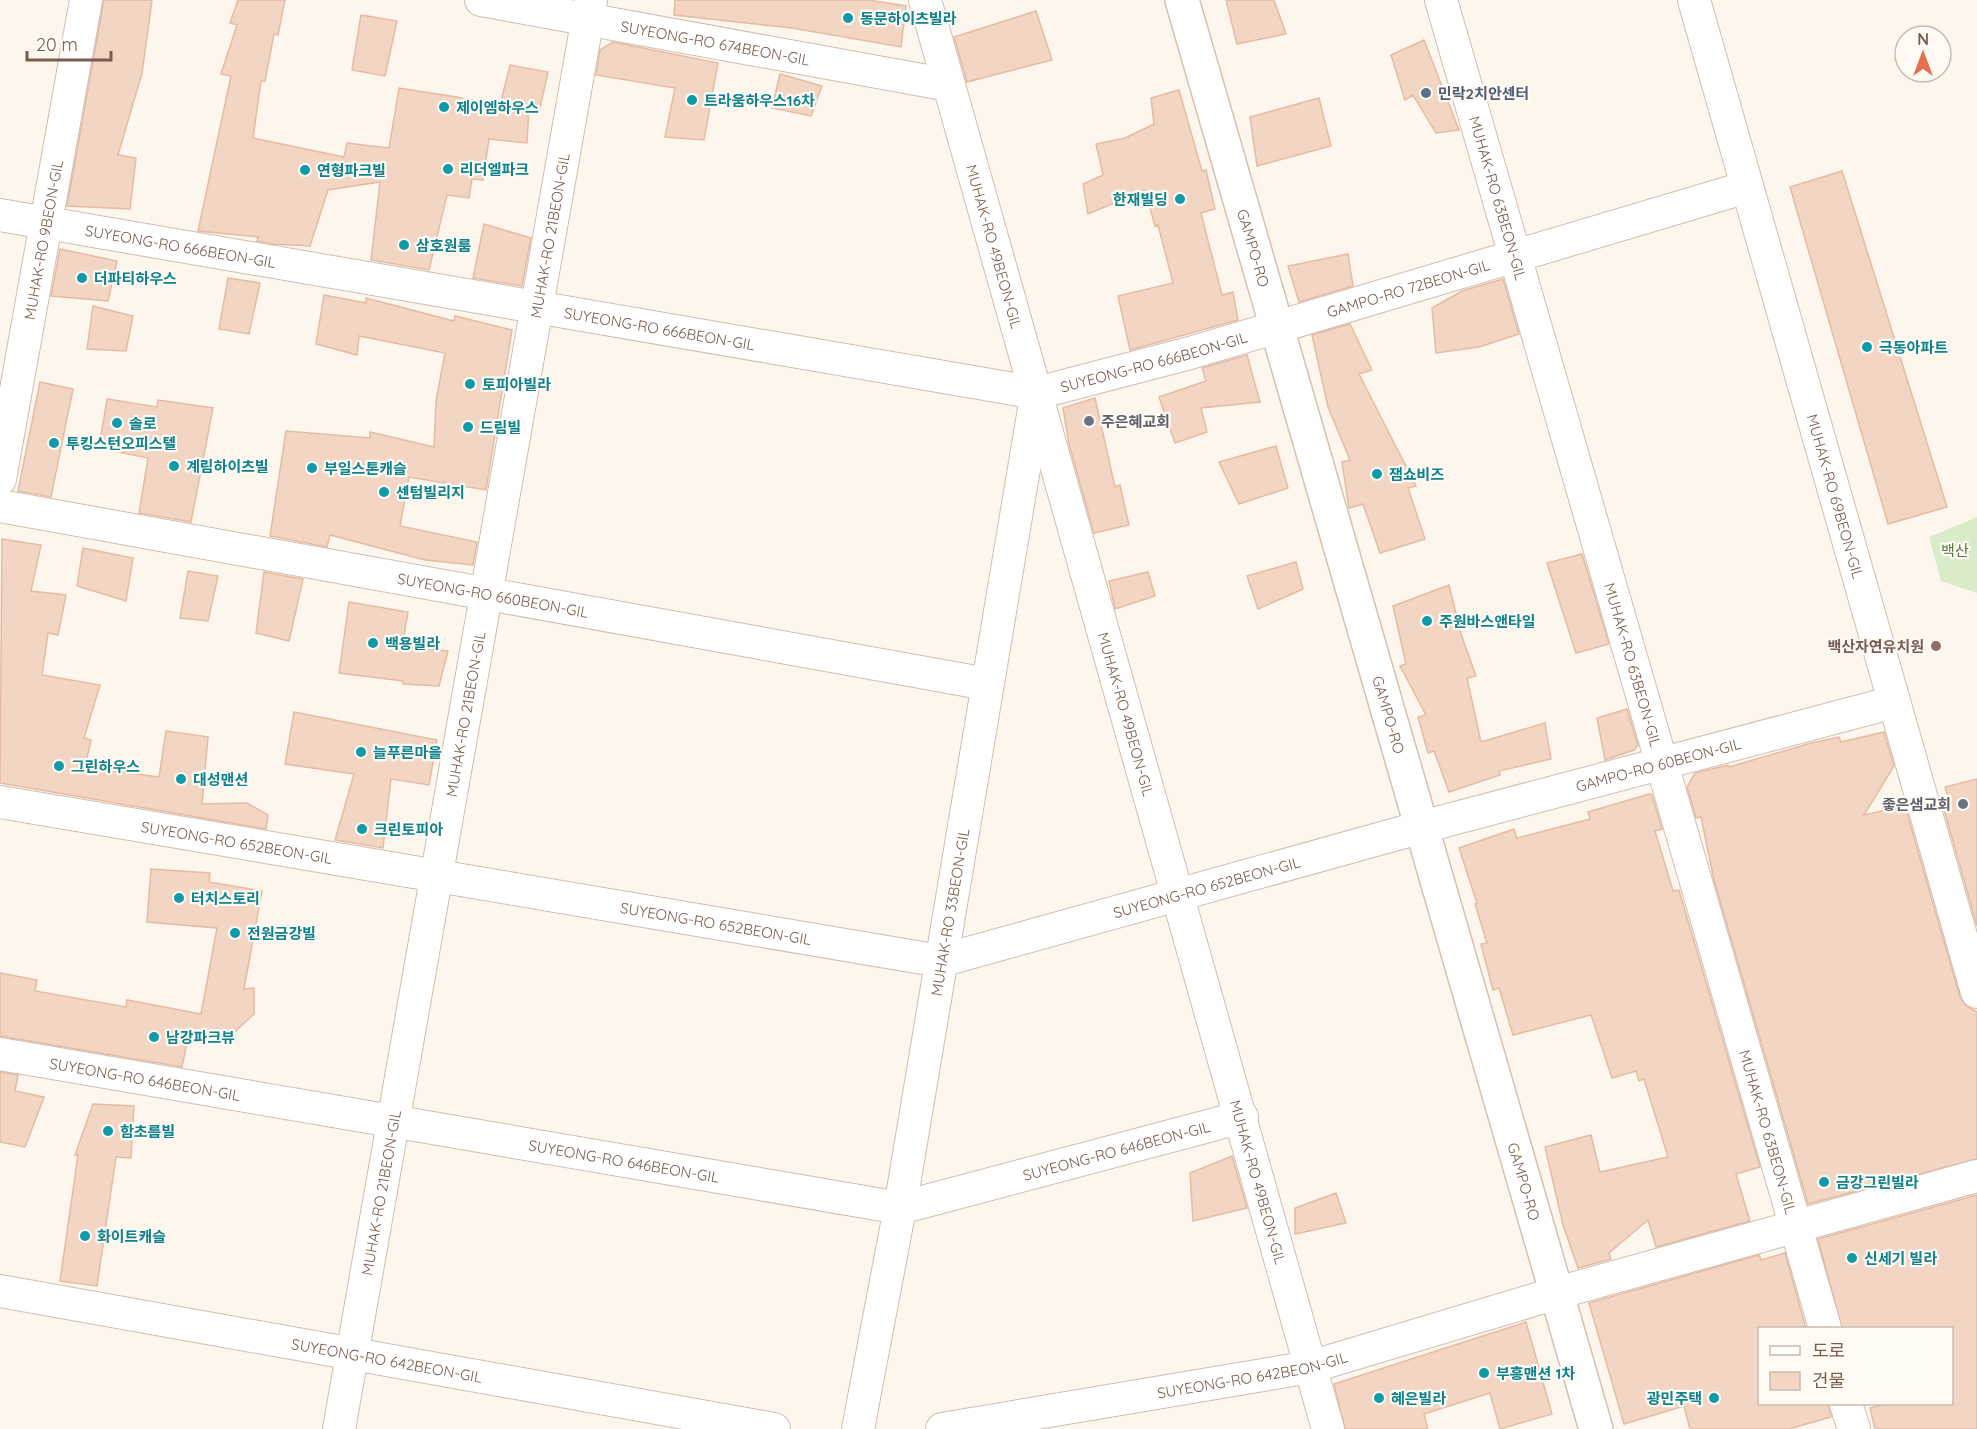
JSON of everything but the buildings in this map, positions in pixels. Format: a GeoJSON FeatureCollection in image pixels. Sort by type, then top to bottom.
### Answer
{"type":"FeatureCollection","features":[{"type":"Feature","properties":{"kind":"street","name":"MUHAK-RO 9BEON-GIL"},"geometry":{"type":"LineString","coordinates":[[0,479],[86,0]]}},
{"type":"Feature","properties":{"kind":"street","name":"SUYEONG-RO 674BEON-GIL"},"geometry":{"type":"LineString","coordinates":[[481,0],[589,10],[949,85]]}},
{"type":"Feature","properties":{"kind":"street","name":"MUHAK-RO 49BEON-GIL"},"geometry":{"type":"LineString","coordinates":[[925,0],[1242,1117],[1328,1429]]}},
{"type":"Feature","properties":{"kind":"street","name":"GAMPO-RO"},"geometry":{"type":"LineString","coordinates":[[1182,0],[1596,1429]]}},
{"type":"Feature","properties":{"kind":"street","name":"MUHAK-RO 63BEON-GIL"},"geometry":{"type":"LineString","coordinates":[[1441,0],[1824,1327]]}},
{"type":"Feature","properties":{"kind":"street","name":"MUHAK-RO 69BEON-GIL"},"geometry":{"type":"LineString","coordinates":[[1694,0],[1977,992]]}},
{"type":"Feature","properties":{"kind":"street","name":"MUHAK-RO 21BEON-GIL"},"geometry":{"type":"LineString","coordinates":[[339,1429],[589,10]]}},
{"type":"Feature","properties":{"kind":"street","name":"GAMPO-RO 72BEON-GIL"},"geometry":{"type":"LineString","coordinates":[[1277,327],[1747,187]]}},
{"type":"Feature","properties":{"kind":"street","name":"SUYEONG-RO 666BEON-GIL"},"geometry":{"type":"LineString","coordinates":[[0,215],[1037,393],[1277,327]]}},
{"type":"Feature","properties":{"kind":"street","name":"MUHAK-RO 33BEON-GIL"},"geometry":{"type":"LineString","coordinates":[[858,1429],[900,1208],[1037,393]]}},
{"type":"Feature","properties":{"kind":"street","name":"SUYEONG-RO 660BEON-GIL"},"geometry":{"type":"LineString","coordinates":[[0,506],[987,684]]}},
{"type":"Feature","properties":{"kind":"street","name":"GAMPO-RO 60BEON-GIL"},"geometry":{"type":"LineString","coordinates":[[1422,827],[1894,702]]}},
{"type":"Feature","properties":{"kind":"street","name":"SUYEONG-RO 652BEON-GIL"},"geometry":{"type":"LineString","coordinates":[[0,802],[940,961],[1422,827]]}},
{"type":"Feature","properties":{"kind":"street","name":"SUYEONG-RO 646BEON-GIL"},"geometry":{"type":"LineString","coordinates":[[0,1054],[900,1208],[1242,1117]]}},
{"type":"Feature","properties":{"kind":"street","name":"SUYEONG-RO 642BEON-GIL"},"geometry":{"type":"LineString","coordinates":[[942,1429],[1104,1415],[1310,1367],[1557,1293],[1977,1176]]}},
{"type":"Feature","properties":{"kind":"street","name":"SUYEONG-RO 642BEON-GIL"},"geometry":{"type":"LineString","coordinates":[[0,1291],[774,1429]]}},
{"type":"Feature","properties":{"kind":"street"},"geometry":{"type":"LineString","coordinates":[[1846,1405],[1854,1429]]}},
{"type":"Feature","properties":{"kind":"green space","name":"백산"},"geometry":{"type":"Polygon","coordinates":[[[1977,517],[1977,593],[1941,581],[1929,537],[1977,517]]]}},
{"type":"Feature","properties":{"kind":"place","name":"동문하이츠빌라"},"geometry":{"type":"Point","coordinates":[848,18]}},
{"type":"Feature","properties":{"kind":"place","name":"민락2치안센터"},"geometry":{"type":"Point","coordinates":[1426,93]}},
{"type":"Feature","properties":{"kind":"place","name":"트라움하우스16차"},"geometry":{"type":"Point","coordinates":[692,100]}},
{"type":"Feature","properties":{"kind":"place","name":"제이엠하우스"},"geometry":{"type":"Point","coordinates":[444,107]}},
{"type":"Feature","properties":{"kind":"place","name":"리더엘파크"},"geometry":{"type":"Point","coordinates":[448,169]}},
{"type":"Feature","properties":{"kind":"place","name":"연형파크빌"},"geometry":{"type":"Point","coordinates":[305,170]}},
{"type":"Feature","properties":{"kind":"place","name":"한재빌딩"},"geometry":{"type":"Point","coordinates":[1180,199]}},
{"type":"Feature","properties":{"kind":"place","name":"삼호원룸"},"geometry":{"type":"Point","coordinates":[404,245]}},
{"type":"Feature","properties":{"kind":"place","name":"더파티하우스"},"geometry":{"type":"Point","coordinates":[82,278]}},
{"type":"Feature","properties":{"kind":"place","name":"극동아파트"},"geometry":{"type":"Point","coordinates":[1867,347]}},
{"type":"Feature","properties":{"kind":"place","name":"토피아빌라"},"geometry":{"type":"Point","coordinates":[470,384]}},
{"type":"Feature","properties":{"kind":"place","name":"주은혜교회"},"geometry":{"type":"Point","coordinates":[1089,421]}},
{"type":"Feature","properties":{"kind":"place","name":"솔로"},"geometry":{"type":"Point","coordinates":[117,423]}},
{"type":"Feature","properties":{"kind":"place","name":"드림빌"},"geometry":{"type":"Point","coordinates":[468,427]}},
{"type":"Feature","properties":{"kind":"place","name":"투킹스턴오피스텔"},"geometry":{"type":"Point","coordinates":[54,443]}},
{"type":"Feature","properties":{"kind":"place","name":"계림하이츠빌"},"geometry":{"type":"Point","coordinates":[174,466]}},
{"type":"Feature","properties":{"kind":"place","name":"부일스톤캐슬"},"geometry":{"type":"Point","coordinates":[312,468]}},
{"type":"Feature","properties":{"kind":"place","name":"잼쇼비즈"},"geometry":{"type":"Point","coordinates":[1377,474]}},
{"type":"Feature","properties":{"kind":"place","name":"센텀빌리지"},"geometry":{"type":"Point","coordinates":[384,492]}},
{"type":"Feature","properties":{"kind":"place","name":"주원바스앤타일"},"geometry":{"type":"Point","coordinates":[1427,621]}},
{"type":"Feature","properties":{"kind":"place","name":"백용빌라"},"geometry":{"type":"Point","coordinates":[373,643]}},
{"type":"Feature","properties":{"kind":"place","name":"백산자연유치원"},"geometry":{"type":"Point","coordinates":[1936,646]}},
{"type":"Feature","properties":{"kind":"place","name":"늘푸른마을"},"geometry":{"type":"Point","coordinates":[361,752]}},
{"type":"Feature","properties":{"kind":"place","name":"그린하우스"},"geometry":{"type":"Point","coordinates":[59,766]}},
{"type":"Feature","properties":{"kind":"place","name":"대성맨션"},"geometry":{"type":"Point","coordinates":[181,779]}},
{"type":"Feature","properties":{"kind":"place","name":"좋은샘교회"},"geometry":{"type":"Point","coordinates":[1963,804]}},
{"type":"Feature","properties":{"kind":"place","name":"크린토피아"},"geometry":{"type":"Point","coordinates":[362,829]}},
{"type":"Feature","properties":{"kind":"place","name":"터치스토리"},"geometry":{"type":"Point","coordinates":[179,898]}},
{"type":"Feature","properties":{"kind":"place","name":"전원금강빌"},"geometry":{"type":"Point","coordinates":[235,933]}},
{"type":"Feature","properties":{"kind":"place","name":"남강파크뷰"},"geometry":{"type":"Point","coordinates":[154,1037]}},
{"type":"Feature","properties":{"kind":"place","name":"함초름빌"},"geometry":{"type":"Point","coordinates":[108,1131]}},
{"type":"Feature","properties":{"kind":"place","name":"금강그린빌라"},"geometry":{"type":"Point","coordinates":[1824,1182]}},
{"type":"Feature","properties":{"kind":"place","name":"화이트캐슬"},"geometry":{"type":"Point","coordinates":[85,1236]}},
{"type":"Feature","properties":{"kind":"place","name":"신세기 빌라"},"geometry":{"type":"Point","coordinates":[1852,1258]}},
{"type":"Feature","properties":{"kind":"place","name":"부흥맨션 1차"},"geometry":{"type":"Point","coordinates":[1484,1373]}},
{"type":"Feature","properties":{"kind":"place","name":"혜은빌라"},"geometry":{"type":"Point","coordinates":[1379,1398]}},
{"type":"Feature","properties":{"kind":"place","name":"광민주택"},"geometry":{"type":"Point","coordinates":[1714,1398]}}]}
